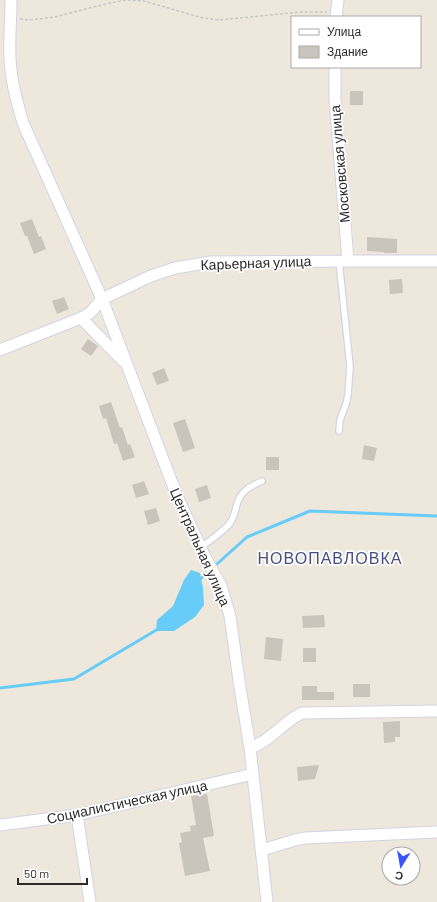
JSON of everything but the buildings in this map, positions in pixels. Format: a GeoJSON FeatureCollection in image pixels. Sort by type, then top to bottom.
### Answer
{"type":"FeatureCollection","features":[{"type":"Feature","properties":{"kind":"street","name":"Центральная улица"},"geometry":{"type":"LineString","coordinates":[[11,0],[10,59],[12,79],[24,123],[102,299],[177,496],[220,586],[230,616],[250,748],[267,902]]}},
{"type":"Feature","properties":{"kind":"street"},"geometry":{"type":"LineString","coordinates":[[336,14],[338,0]]}},
{"type":"Feature","properties":{"kind":"street","name":"Московская улица"},"geometry":{"type":"LineString","coordinates":[[335,68],[335,99],[344,261]]}},
{"type":"Feature","properties":{"kind":"street","name":"Карьерная улица"},"geometry":{"type":"LineString","coordinates":[[0,350],[81,318],[90,313],[102,299],[151,276],[175,268],[211,262],[437,261]]}},
{"type":"Feature","properties":{"kind":"street"},"geometry":{"type":"LineString","coordinates":[[81,318],[127,364]]}},
{"type":"Feature","properties":{"kind":"street"},"geometry":{"type":"LineString","coordinates":[[250,748],[263,742],[273,735],[287,721],[302,713],[437,711]]}},
{"type":"Feature","properties":{"kind":"street","name":"Социалистическая улица"},"geometry":{"type":"LineString","coordinates":[[0,825],[77,815],[253,774]]}},
{"type":"Feature","properties":{"kind":"street"},"geometry":{"type":"LineString","coordinates":[[77,815],[90,902]]}},
{"type":"Feature","properties":{"kind":"street"},"geometry":{"type":"LineString","coordinates":[[262,850],[305,838],[437,832]]}},
{"type":"Feature","properties":{"kind":"lane"},"geometry":{"type":"LineString","coordinates":[[340,431],[340,420],[348,395],[350,366],[344,261]]}},
{"type":"Feature","properties":{"kind":"lane"},"geometry":{"type":"LineString","coordinates":[[203,552],[229,524],[244,491],[262,481]]}},
{"type":"Feature","properties":{"kind":"path"},"geometry":{"type":"LineString","coordinates":[[11,18],[29,20],[55,17],[93,6],[124,0],[144,1],[203,18],[219,20],[300,12],[336,14]]}},
{"type":"Feature","properties":{"kind":"water"},"geometry":{"type":"Polygon","coordinates":[[[191,570],[200,573],[204,605],[195,617],[174,631],[156,631],[157,620],[173,606],[184,580],[191,570]]]}},
{"type":"Feature","properties":{"kind":"waterway"},"geometry":{"type":"LineString","coordinates":[[198,581],[247,537],[310,511],[437,516]]}},
{"type":"Feature","properties":{"kind":"waterway"},"geometry":{"type":"LineString","coordinates":[[0,688],[74,679],[158,629]]}},
{"type":"Feature","properties":{"kind":"district","name":"НОВОПАВЛОВКА"},"geometry":{"type":"Point","coordinates":[330,558]}}]}
